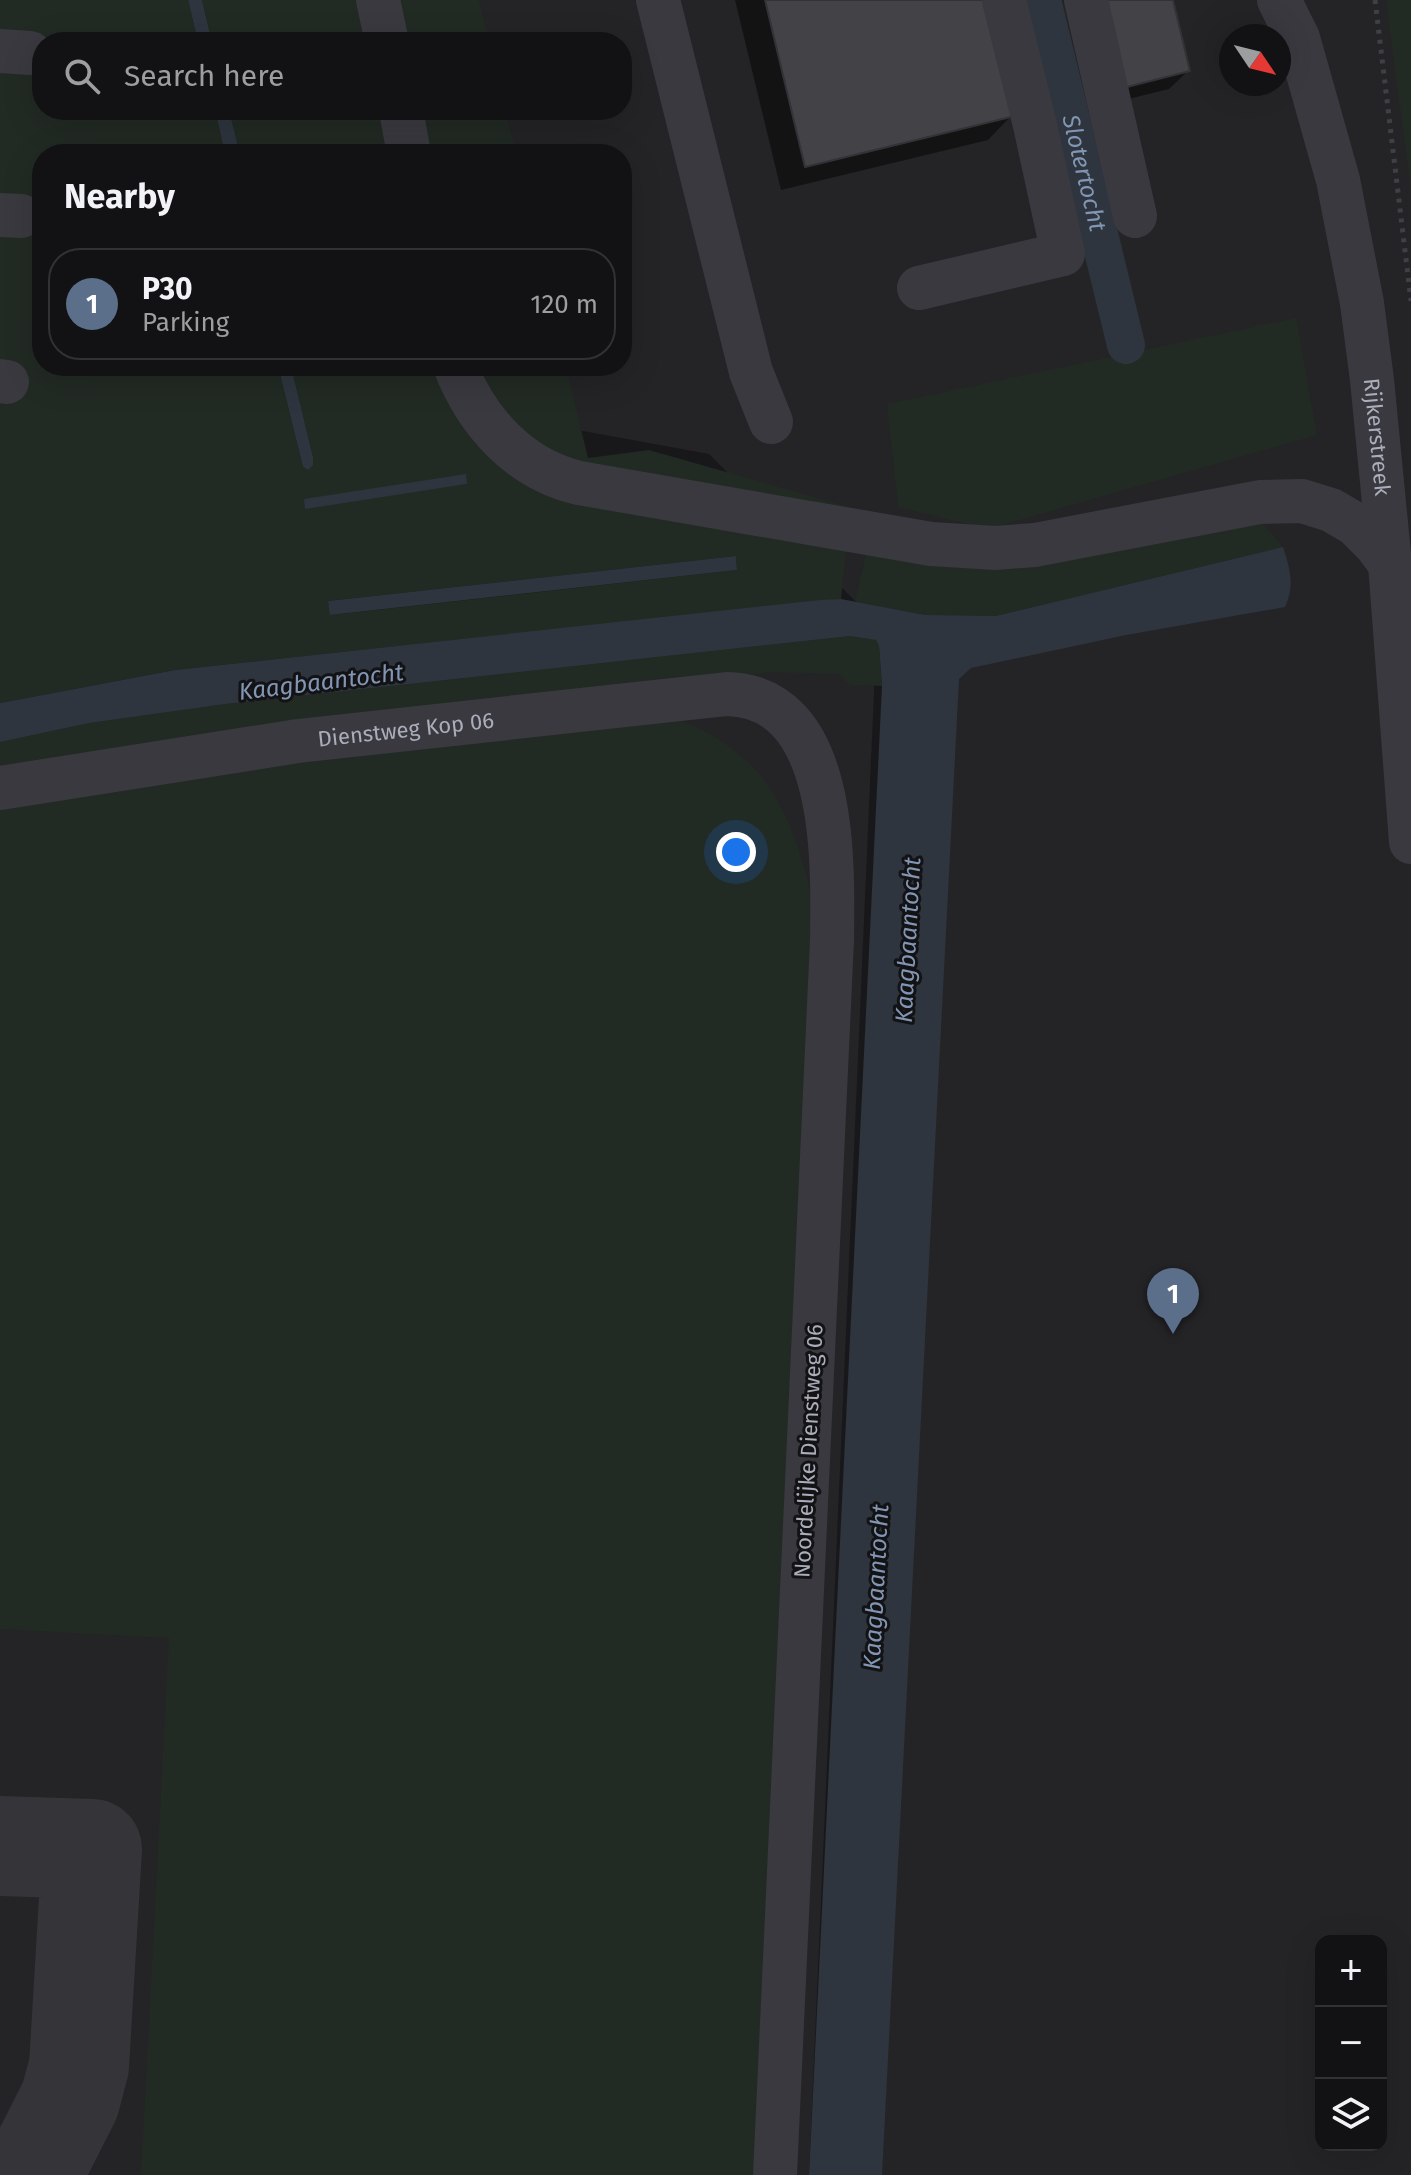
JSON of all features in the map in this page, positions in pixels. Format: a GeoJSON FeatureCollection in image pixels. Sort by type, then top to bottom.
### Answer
{"type":"FeatureCollection","features":[{"type":"Feature","properties":{"kind":"street"},"geometry":{"type":"LineString","coordinates":[[378,0],[385,32]]}},
{"type":"Feature","properties":{"kind":"street"},"geometry":{"type":"LineString","coordinates":[[658,0],[751,372],[771,422]]}},
{"type":"Feature","properties":{"kind":"street"},"geometry":{"type":"LineString","coordinates":[[919,288],[1063,254],[1004,0]]}},
{"type":"Feature","properties":{"kind":"street"},"geometry":{"type":"LineString","coordinates":[[1086,0],[1135,216]]}},
{"type":"Feature","properties":{"kind":"street","name":"Rijkerstreek"},"geometry":{"type":"LineString","coordinates":[[1293,13],[1338,180],[1362,303],[1390,564],[1411,842]]}},
{"type":"Feature","properties":{"kind":"street"},"geometry":{"type":"LineString","coordinates":[[403,120],[407,144]]}},
{"type":"Feature","properties":{"kind":"street"},"geometry":{"type":"LineString","coordinates":[[460,376],[475,406],[508,446],[532,466],[579,483],[936,545],[1009,548],[1260,502],[1290,500],[1317,504],[1346,518],[1369,537],[1390,564]]}},
{"type":"Feature","properties":{"kind":"street","name":"Dienstweg Kop 06"},"geometry":{"type":"LineString","coordinates":[[0,788],[313,739],[727,694],[755,697],[770,704],[799,733]]}},
{"type":"Feature","properties":{"kind":"street","name":"Noordelijke Dienstweg 06"},"geometry":{"type":"LineString","coordinates":[[775,2175],[833,880],[822,789],[799,733]]}},
{"type":"Feature","properties":{"kind":"path"},"geometry":{"type":"LineString","coordinates":[[1375,0],[1411,301]]}},
{"type":"Feature","properties":{"kind":"shaded area"},"geometry":{"type":"Polygon","coordinates":[[[0,0],[188,0],[196,32],[32,32],[32,120],[217,120],[223,144],[32,144],[32,376],[280,376],[303,467],[308,470],[313,457],[293,376],[449,376],[495,456],[847,541],[841,599],[175,670],[0,703],[0,0]],[[465,475],[305,508],[466,484],[465,475]],[[736,556],[328,601],[331,615],[737,570],[736,556]]]}},
{"type":"Feature","properties":{"kind":"shaded area"},"geometry":{"type":"Polygon","coordinates":[[[202,0],[367,0],[374,32],[210,32],[202,0]]]}},
{"type":"Feature","properties":{"kind":"shaded area"},"geometry":{"type":"Polygon","coordinates":[[[386,0],[479,0],[487,32],[392,32],[386,0]]]}},
{"type":"Feature","properties":{"kind":"shaded area"},"geometry":{"type":"Polygon","coordinates":[[[462,0],[1411,0],[1411,2175],[871,2175],[942,688],[877,624],[809,2175],[0,2175],[0,705],[862,608],[709,454],[572,429],[559,376],[632,376],[632,144],[499,144],[493,120],[632,120],[632,32],[470,32],[462,0]]]}},
{"type":"Feature","properties":{"kind":"shaded area"},"geometry":{"type":"Polygon","coordinates":[[[1386,0],[1411,0],[1411,190],[1386,0]]]}},
{"type":"Feature","properties":{"kind":"shaded area"},"geometry":{"type":"Polygon","coordinates":[[[232,120],[392,120],[397,144],[238,144],[232,120]]]}},
{"type":"Feature","properties":{"kind":"shaded area"},"geometry":{"type":"Polygon","coordinates":[[[411,120],[508,120],[514,144],[416,144],[411,120]]]}},
{"type":"Feature","properties":{"kind":"shaded area"},"geometry":{"type":"Polygon","coordinates":[[[1296,318],[1317,435],[988,529],[898,507],[887,404],[1296,318]]]}},
{"type":"Feature","properties":{"kind":"shaded area"},"geometry":{"type":"Polygon","coordinates":[[[472,376],[568,376],[588,458],[649,450],[845,506],[855,527],[533,453],[472,376]]]}},
{"type":"Feature","properties":{"kind":"shaded area"},"geometry":{"type":"Polygon","coordinates":[[[1262,522],[1283,547],[996,616],[925,615],[855,601],[867,550],[1262,522]]]}},
{"type":"Feature","properties":{"kind":"shaded area"},"geometry":{"type":"Polygon","coordinates":[[[850,636],[876,640],[882,686],[850,685],[838,674],[772,672],[233,732],[0,775],[0,742],[89,723],[225,704],[850,636]]]}},
{"type":"Feature","properties":{"kind":"shaded area"},"geometry":{"type":"Polygon","coordinates":[[[680,720],[736,751],[773,792],[797,843],[813,904],[756,2175],[141,2175],[169,1638],[0,1629],[0,801],[185,769],[680,720]]]}},
{"type":"Feature","properties":{"kind":"water"},"geometry":{"type":"Polygon","coordinates":[[[188,0],[202,0],[210,32],[196,32],[188,0]]]}},
{"type":"Feature","properties":{"kind":"water"},"geometry":{"type":"Polygon","coordinates":[[[217,120],[232,120],[238,144],[223,144],[217,120]]]}},
{"type":"Feature","properties":{"kind":"water"},"geometry":{"type":"Polygon","coordinates":[[[280,376],[293,376],[313,457],[313,465],[308,470],[303,467],[280,376]]]}},
{"type":"Feature","properties":{"kind":"water"},"geometry":{"type":"Polygon","coordinates":[[[466,474],[467,484],[305,509],[304,499],[466,474]]]}},
{"type":"Feature","properties":{"kind":"water","name":"Kaagbaantocht"},"geometry":{"type":"Polygon","coordinates":[[[1283,547],[1290,577],[1290,592],[1285,607],[1126,635],[971,668],[959,679],[882,2175],[809,2175],[882,686],[876,640],[850,636],[225,704],[89,723],[0,742],[0,703],[175,670],[820,600],[841,599],[925,615],[996,616],[1283,547]]]}},
{"type":"Feature","properties":{"kind":"water"},"geometry":{"type":"Polygon","coordinates":[[[736,556],[737,570],[330,615],[328,601],[736,556]]]}},
{"type":"Feature","properties":{"kind":"building"},"geometry":{"type":"Polygon","coordinates":[[[765,0],[987,0],[1015,116],[805,167],[765,0]]]}},
{"type":"Feature","properties":{"kind":"building"},"geometry":{"type":"Polygon","coordinates":[[[1102,0],[1173,0],[1190,71],[1123,88],[1102,0]]]}},
{"type":"Feature","properties":{"kind":"waterway","name":"Slotertocht"},"geometry":{"type":"LineString","coordinates":[[1042,0],[1126,345]]}},
{"type":"Feature","properties":{"kind":"taxiway"},"geometry":{"type":"LineString","coordinates":[[0,1846],[92,1849],[79,2066],[70,2100],[32,2175]]}},
{"type":"Feature","properties":{"kind":"place","name":"P30"},"geometry":{"type":"Point","coordinates":[1173,1334]}}]}
